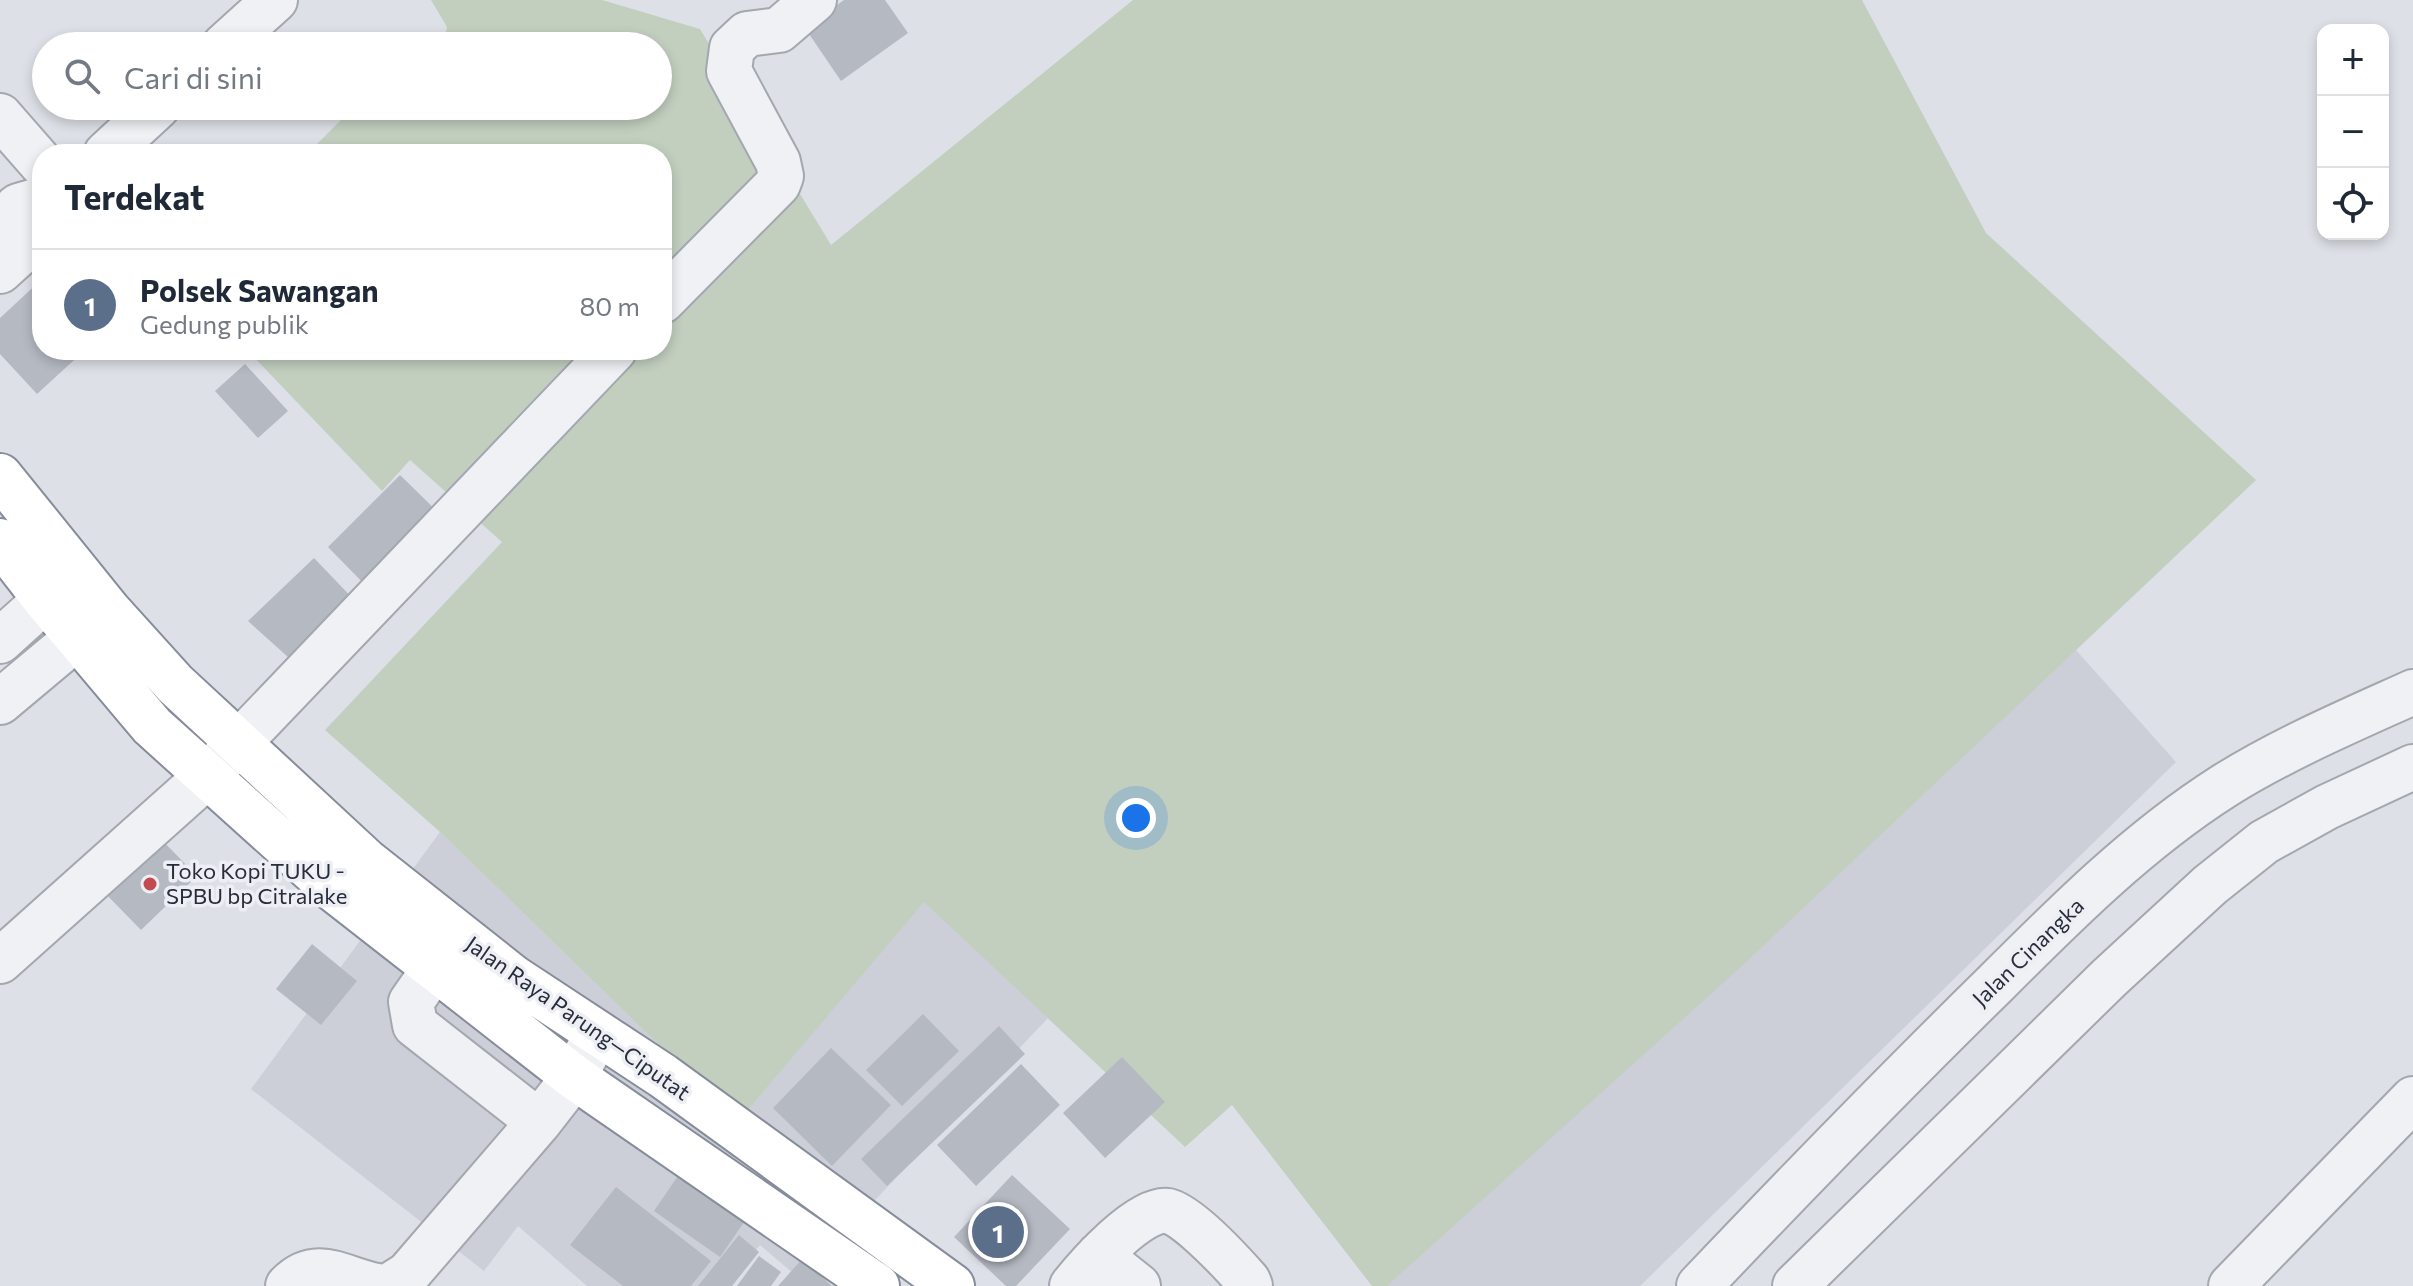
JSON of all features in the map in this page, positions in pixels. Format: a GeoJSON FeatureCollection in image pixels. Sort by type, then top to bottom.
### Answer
{"type":"FeatureCollection","features":[{"type":"Feature","properties":{"kind":"highway","name":"Jalan Raya Parung—Ciputat"},"geometry":{"type":"LineString","coordinates":[[0,476],[61,585],[92,624],[152,726],[206,777],[332,888],[574,1077],[877,1286]]}},
{"type":"Feature","properties":{"kind":"highway","name":"Jalan Raya Parung—Ciputat"},"geometry":{"type":"LineString","coordinates":[[0,541],[61,585]]}},
{"type":"Feature","properties":{"kind":"highway","name":"Jalan Raya Parung—Ciputat"},"geometry":{"type":"LineString","coordinates":[[92,624],[175,684],[366,861],[514,978],[663,1076],[952,1286]]}},
{"type":"Feature","properties":{"kind":"street"},"geometry":{"type":"LineString","coordinates":[[240,32],[275,0]]}},
{"type":"Feature","properties":{"kind":"street"},"geometry":{"type":"LineString","coordinates":[[672,291],[778,184],[781,176],[778,162],[729,71],[732,48],[747,34],[779,30],[814,0]]}},
{"type":"Feature","properties":{"kind":"street"},"geometry":{"type":"LineString","coordinates":[[0,116],[32,153]]}},
{"type":"Feature","properties":{"kind":"street"},"geometry":{"type":"LineString","coordinates":[[117,144],[143,120]]}},
{"type":"Feature","properties":{"kind":"street"},"geometry":{"type":"LineString","coordinates":[[0,224],[18,206],[32,202]]}},
{"type":"Feature","properties":{"kind":"street"},"geometry":{"type":"LineString","coordinates":[[0,271],[32,242]]}},
{"type":"Feature","properties":{"kind":"street"},"geometry":{"type":"LineString","coordinates":[[0,961],[206,777],[604,360]]}},
{"type":"Feature","properties":{"kind":"street"},"geometry":{"type":"LineString","coordinates":[[0,641],[61,585]]}},
{"type":"Feature","properties":{"kind":"street"},"geometry":{"type":"LineString","coordinates":[[0,702],[92,624]]}},
{"type":"Feature","properties":{"kind":"street","name":"Jalan Cinangka"},"geometry":{"type":"LineString","coordinates":[[1699,1286],[1931,1046],[2056,923],[2158,833],[2223,787],[2283,753],[2413,692]]}},
{"type":"Feature","properties":{"kind":"street"},"geometry":{"type":"LineString","coordinates":[[1795,1286],[2086,1000],[2210,885],[2264,842],[2327,807],[2413,767]]}},
{"type":"Feature","properties":{"kind":"street"},"geometry":{"type":"LineString","coordinates":[[434,969],[411,1002],[415,1025],[539,1122]]}},
{"type":"Feature","properties":{"kind":"street"},"geometry":{"type":"LineString","coordinates":[[288,1286],[305,1273],[324,1270],[360,1283],[400,1283],[539,1122],[574,1077],[597,1034]]}},
{"type":"Feature","properties":{"kind":"street"},"geometry":{"type":"LineString","coordinates":[[2231,1286],[2413,1099]]}},
{"type":"Feature","properties":{"kind":"street"},"geometry":{"type":"LineString","coordinates":[[1085,1270],[1148,1214],[1168,1211],[1219,1249],[1250,1286]]}},
{"type":"Feature","properties":{"kind":"street"},"geometry":{"type":"LineString","coordinates":[[1085,1270],[1138,1286]]}},
{"type":"Feature","properties":{"kind":"shaded area"},"geometry":{"type":"Polygon","coordinates":[[[2076,650],[2176,762],[1640,1286],[1371,1286],[2076,650]]]}},
{"type":"Feature","properties":{"kind":"shaded area"},"geometry":{"type":"Polygon","coordinates":[[[440,832],[738,1122],[924,901],[1048,1018],[800,1279],[760,1245],[724,1286],[587,1286],[518,1226],[484,1271],[251,1089],[440,832]]]}},
{"type":"Feature","properties":{"kind":"green space"},"geometry":{"type":"Polygon","coordinates":[[[431,0],[602,0],[700,29],[831,245],[1133,0],[1862,0],[1986,233],[2256,480],[1743,965],[1387,1286],[1372,1286],[1232,1105],[1185,1147],[924,902],[738,1122],[440,832],[325,730],[502,542],[410,460],[382,491],[257,360],[672,360],[672,144],[317,144],[341,120],[672,120],[672,32],[446,32],[447,27],[431,0]]]}},
{"type":"Feature","properties":{"kind":"building"},"geometry":{"type":"Polygon","coordinates":[[[844,0],[885,0],[908,33],[841,81],[805,28],[844,0]]]}},
{"type":"Feature","properties":{"kind":"building"},"geometry":{"type":"Polygon","coordinates":[[[32,288],[32,360],[74,360],[37,394],[0,354],[0,318],[32,288]]]}},
{"type":"Feature","properties":{"kind":"building"},"geometry":{"type":"Polygon","coordinates":[[[245,364],[288,411],[258,438],[215,391],[245,364]]]}},
{"type":"Feature","properties":{"kind":"building"},"geometry":{"type":"Polygon","coordinates":[[[400,475],[446,520],[373,593],[328,547],[400,475]]]}},
{"type":"Feature","properties":{"kind":"building"},"geometry":{"type":"Polygon","coordinates":[[[314,558],[360,606],[298,666],[248,621],[314,558]]]}},
{"type":"Feature","properties":{"kind":"building","name":"Toko Kopi TUKU - SPBU bp Citralake"},"geometry":{"type":"Polygon","coordinates":[[[159,837],[197,876],[141,930],[103,891],[159,837]]]}},
{"type":"Feature","properties":{"kind":"building"},"geometry":{"type":"Polygon","coordinates":[[[312,944],[357,981],[321,1025],[276,989],[312,944]]]}},
{"type":"Feature","properties":{"kind":"building"},"geometry":{"type":"Polygon","coordinates":[[[923,1014],[959,1051],[902,1106],[866,1070],[923,1014]]]}},
{"type":"Feature","properties":{"kind":"building"},"geometry":{"type":"Polygon","coordinates":[[[999,1026],[1025,1054],[887,1186],[861,1159],[999,1026]]]}},
{"type":"Feature","properties":{"kind":"building"},"geometry":{"type":"Polygon","coordinates":[[[831,1048],[891,1105],[832,1166],[773,1108],[831,1048]]]}},
{"type":"Feature","properties":{"kind":"building"},"geometry":{"type":"Polygon","coordinates":[[[1122,1057],[1165,1102],[1105,1158],[1063,1113],[1122,1057]]]}},
{"type":"Feature","properties":{"kind":"building"},"geometry":{"type":"Polygon","coordinates":[[[1021,1064],[1060,1105],[976,1186],[937,1145],[1021,1064]]]}},
{"type":"Feature","properties":{"kind":"building"},"geometry":{"type":"Polygon","coordinates":[[[682,1170],[749,1215],[720,1257],[654,1211],[682,1170]]]}},
{"type":"Feature","properties":{"kind":"building"},"geometry":{"type":"Polygon","coordinates":[[[1012,1175],[1070,1229],[1016,1286],[1006,1286],[954,1237],[1012,1175]]]}},
{"type":"Feature","properties":{"kind":"building"},"geometry":{"type":"Polygon","coordinates":[[[616,1187],[711,1261],[691,1286],[623,1286],[570,1245],[616,1187]]]}},
{"type":"Feature","properties":{"kind":"building"},"geometry":{"type":"Polygon","coordinates":[[[739,1235],[759,1252],[732,1286],[698,1286],[739,1235]]]}},
{"type":"Feature","properties":{"kind":"building"},"geometry":{"type":"Polygon","coordinates":[[[759,1256],[781,1272],[771,1286],[737,1286],[759,1256]]]}},
{"type":"Feature","properties":{"kind":"building"},"geometry":{"type":"Polygon","coordinates":[[[802,1259],[832,1286],[778,1286],[802,1259]]]}},
{"type":"Feature","properties":{"kind":"place","name":"Toko Kopi TUKU - SPBU bp Citralake"},"geometry":{"type":"Point","coordinates":[150,884]}},
{"type":"Feature","properties":{"kind":"place","name":"Polsek Sawangan"},"geometry":{"type":"Point","coordinates":[998,1232]}}]}
